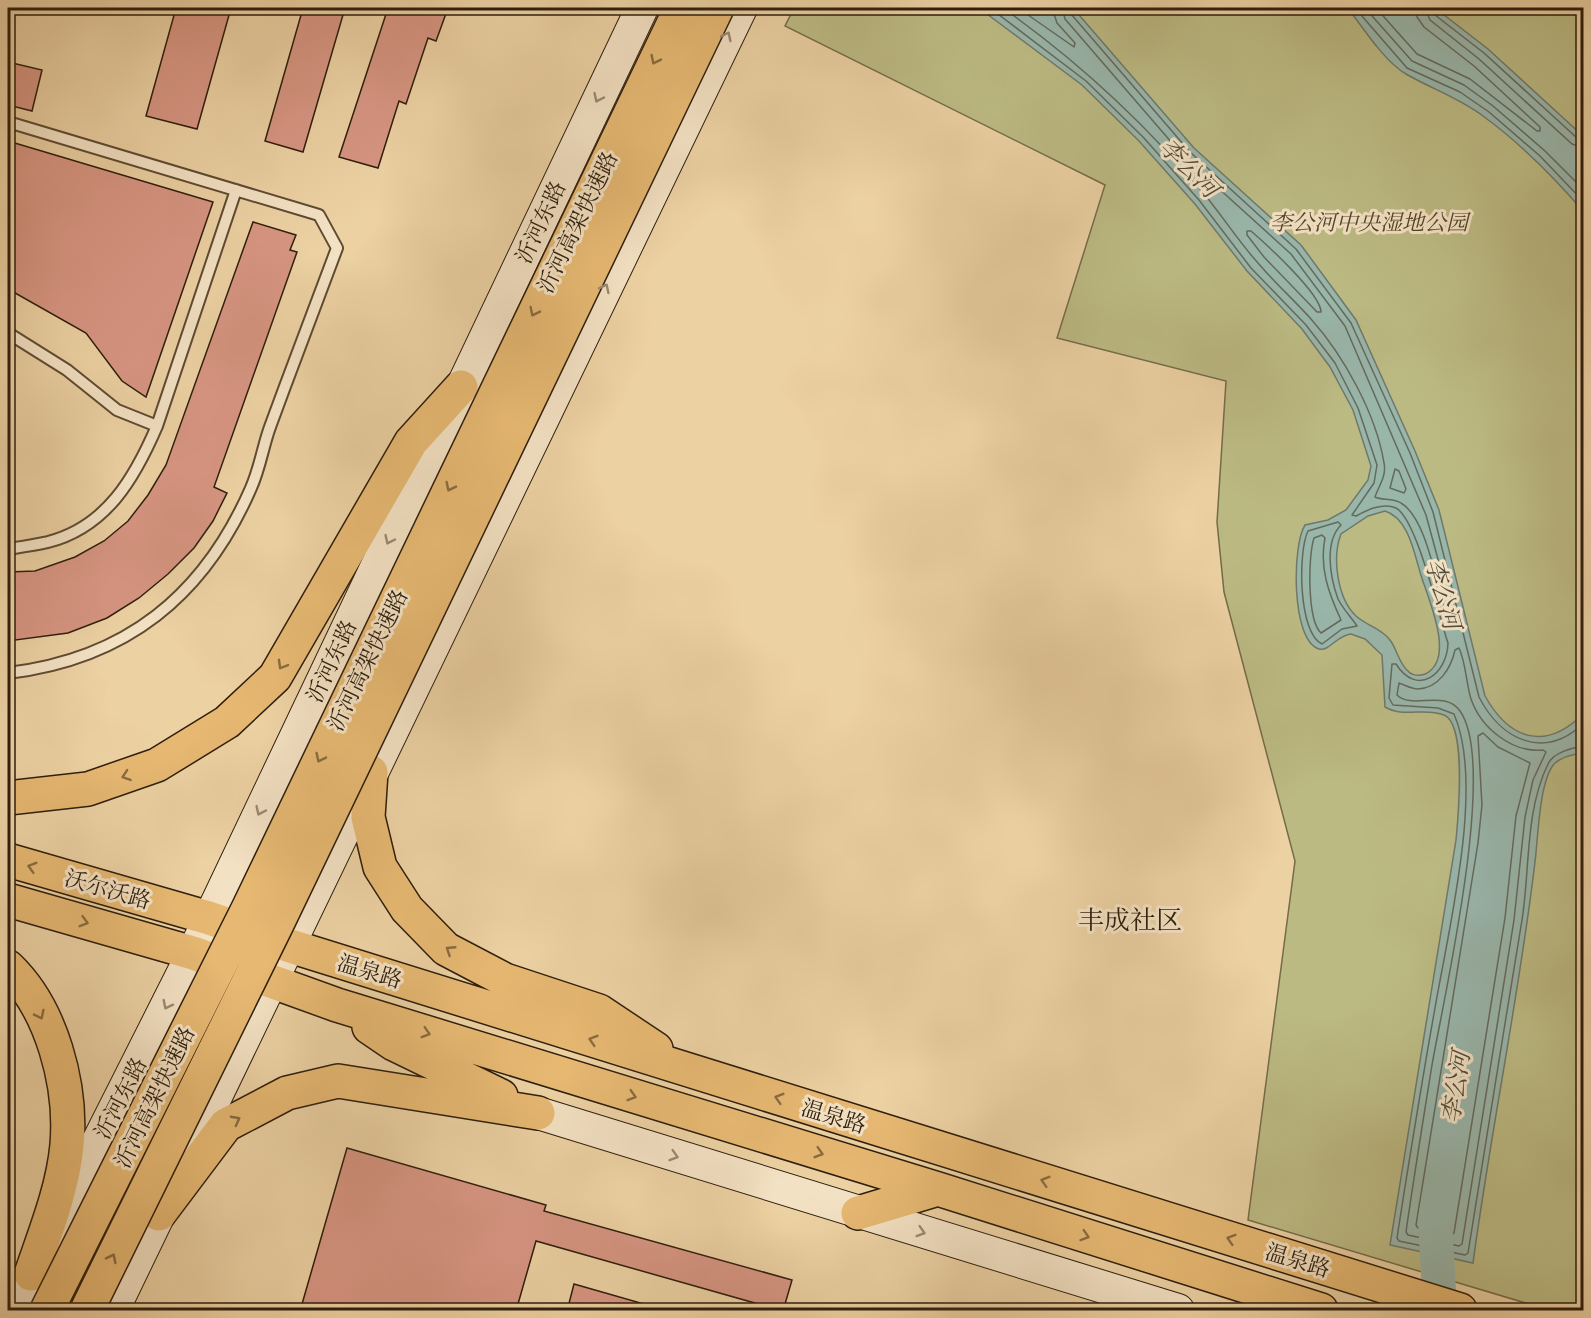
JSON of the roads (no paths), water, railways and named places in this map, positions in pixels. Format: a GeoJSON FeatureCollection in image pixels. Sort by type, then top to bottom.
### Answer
{"type":"FeatureCollection","features":[{"type":"Feature","properties":{"kind":"highway","name":"沂河高架快速路"},"geometry":{"type":"LineString","coordinates":[[47,1311],[253,898],[681,8]]}},
{"type":"Feature","properties":{"kind":"highway","name":"沂河高架快速路"},"geometry":{"type":"LineString","coordinates":[[87,1311],[284,912],[717,8]]}},
{"type":"Feature","properties":{"kind":"highway"},"geometry":{"type":"LineString","coordinates":[[8,798],[88,789],[147,768],[227,722],[275,677],[411,442],[461,387]]}},
{"type":"Feature","properties":{"kind":"highway"},"geometry":{"type":"LineString","coordinates":[[371,772],[368,817],[380,867],[407,909],[446,949],[505,980],[599,1011],[688,1070]]}},
{"type":"Feature","properties":{"kind":"highway","name":"沃尔沃路"},"geometry":{"type":"LineString","coordinates":[[8,860],[209,918]]}},
{"type":"Feature","properties":{"kind":"highway","name":"沃尔沃路"},"geometry":{"type":"LineString","coordinates":[[8,900],[193,953]]}},
{"type":"Feature","properties":{"kind":"highway","name":"温泉路"},"geometry":{"type":"LineString","coordinates":[[209,918],[426,989],[1460,1311]]}},
{"type":"Feature","properties":{"kind":"highway","name":"温泉路"},"geometry":{"type":"LineString","coordinates":[[193,953],[337,1005],[938,1189],[1321,1311]]}},
{"type":"Feature","properties":{"kind":"highway"},"geometry":{"type":"LineString","coordinates":[[8,967],[24,983],[50,1036],[64,1084],[67,1145],[57,1194],[31,1274]]}},
{"type":"Feature","properties":{"kind":"highway"},"geometry":{"type":"LineString","coordinates":[[426,989],[505,980]]}},
{"type":"Feature","properties":{"kind":"highway"},"geometry":{"type":"LineString","coordinates":[[337,1005],[394,1044],[538,1113]]}},
{"type":"Feature","properties":{"kind":"highway"},"geometry":{"type":"LineString","coordinates":[[159,1214],[226,1125],[287,1093],[338,1082],[538,1113]]}},
{"type":"Feature","properties":{"kind":"highway"},"geometry":{"type":"LineString","coordinates":[[858,1214],[938,1189]]}},
{"type":"Feature","properties":{"kind":"main road"},"geometry":{"type":"LineString","coordinates":[[411,442],[618,8]]}},
{"type":"Feature","properties":{"kind":"main road","name":"沂河东路"},"geometry":{"type":"LineString","coordinates":[[13,1311],[193,953],[642,8]]}},
{"type":"Feature","properties":{"kind":"main road"},"geometry":{"type":"LineString","coordinates":[[113,1311],[287,945],[741,8]]}},
{"type":"Feature","properties":{"kind":"main road"},"geometry":{"type":"LineString","coordinates":[[308,710],[326,589]]}},
{"type":"Feature","properties":{"kind":"main road"},"geometry":{"type":"LineString","coordinates":[[538,1113],[858,1214],[1179,1311]]}},
{"type":"Feature","properties":{"kind":"lane"},"geometry":{"type":"LineString","coordinates":[[8,122],[319,215],[337,248],[266,436],[252,485],[232,527],[203,571],[162,613],[111,645],[47,668],[8,672]]}},
{"type":"Feature","properties":{"kind":"lane"},"geometry":{"type":"LineString","coordinates":[[8,549],[50,542],[84,525],[118,498],[143,459],[157,426],[236,190]]}},
{"type":"Feature","properties":{"kind":"lane"},"geometry":{"type":"LineString","coordinates":[[8,333],[67,370],[117,410],[157,426]]}},
{"type":"Feature","properties":{"kind":"water"},"geometry":{"type":"Polygon","coordinates":[[[979,8],[1073,8],[1194,148],[1301,245],[1356,320],[1415,451],[1439,510],[1485,696],[1505,722],[1517,731],[1529,735],[1542,736],[1555,733],[1569,726],[1583,714],[1583,753],[1564,758],[1554,764],[1549,772],[1542,797],[1521,963],[1473,1263],[1390,1245],[1456,840],[1459,773],[1456,735],[1451,722],[1444,715],[1429,712],[1399,712],[1385,707],[1382,655],[1365,639],[1351,634],[1326,648],[1319,649],[1310,642],[1303,629],[1299,612],[1296,571],[1301,536],[1305,525],[1328,520],[1346,510],[1368,480],[1371,466],[1353,410],[1330,367],[1302,329],[1247,271],[1195,204],[1139,141],[1082,85],[979,8]],[[1385,511],[1368,516],[1341,534],[1337,554],[1338,577],[1344,599],[1356,616],[1386,636],[1405,668],[1412,674],[1421,675],[1434,666],[1439,655],[1437,627],[1409,537],[1405,528],[1393,515],[1385,511]]]}},
{"type":"Feature","properties":{"kind":"water"},"geometry":{"type":"Polygon","coordinates":[[[1348,8],[1435,8],[1488,49],[1583,136],[1583,211],[1536,160],[1497,126],[1464,104],[1398,69],[1375,44],[1348,8]]]}},
{"type":"Feature","properties":{"kind":"waterway","name":"李公河"},"geometry":{"type":"LineString","coordinates":[[1437,1208],[1435,1220],[1440,1310]]}},
{"type":"Feature","properties":{"kind":"district","name":"丰成社区"},"geometry":{"type":"Point","coordinates":[1130,920]}},
{"type":"Feature","properties":{"kind":"park label","name":"李公河中央湿地公园"},"geometry":{"type":"Point","coordinates":[1369,222]}}]}
